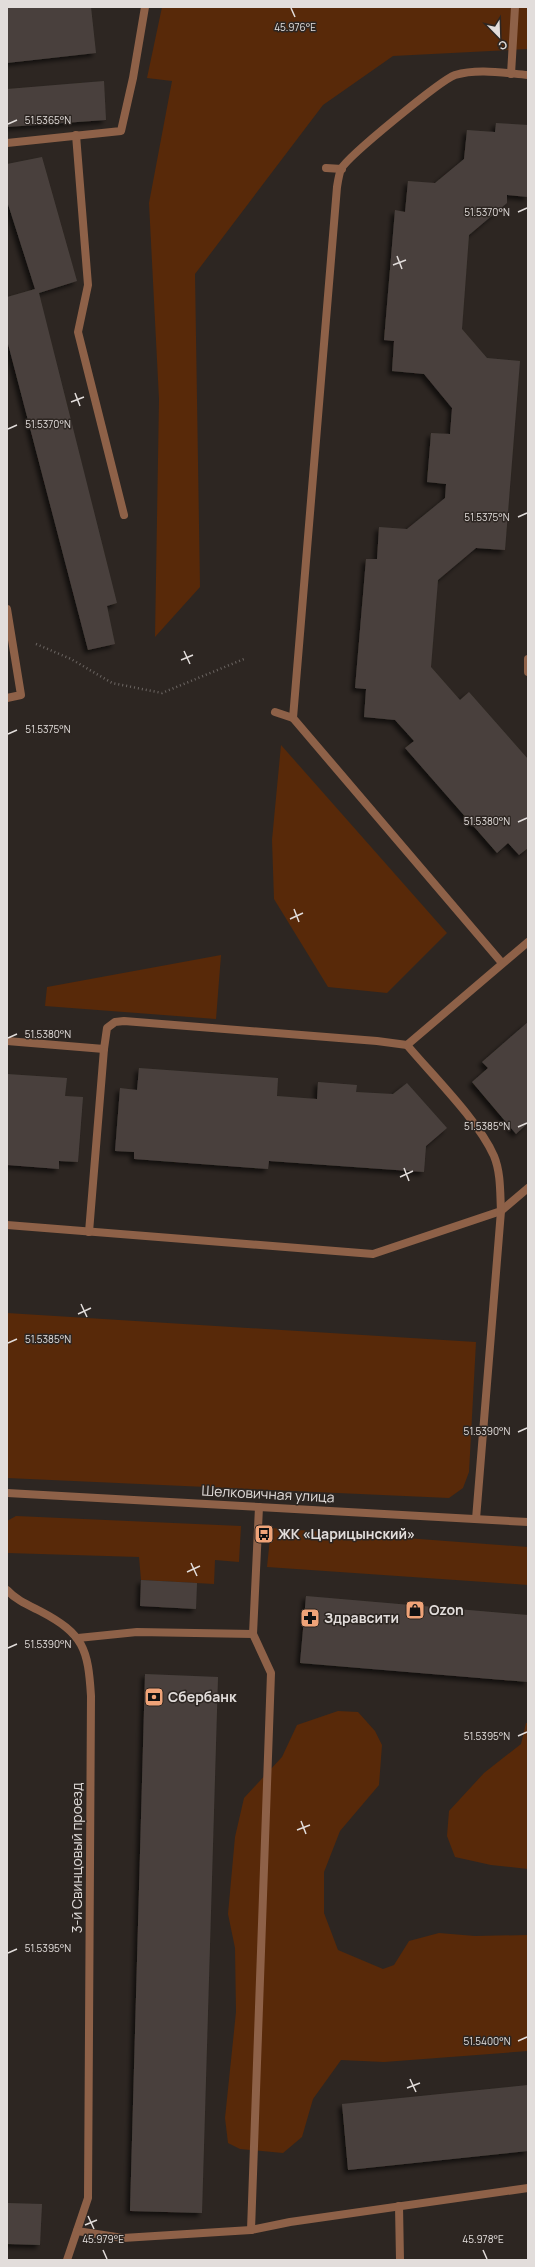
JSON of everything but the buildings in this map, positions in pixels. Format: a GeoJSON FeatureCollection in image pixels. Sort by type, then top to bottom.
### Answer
{"type":"FeatureCollection","features":[{"type":"Feature","properties":{"kind":"street"},"geometry":{"type":"LineString","coordinates":[[7,143],[121,131],[133,78],[145,7]]}},
{"type":"Feature","properties":{"kind":"street"},"geometry":{"type":"LineString","coordinates":[[511,74],[515,7]]}},
{"type":"Feature","properties":{"kind":"street"},"geometry":{"type":"LineString","coordinates":[[293,718],[337,187],[342,169],[353,156],[430,90],[454,76],[480,71],[528,75]]}},
{"type":"Feature","properties":{"kind":"street"},"geometry":{"type":"LineString","coordinates":[[76,135],[88,285],[78,332],[124,515]]}},
{"type":"Feature","properties":{"kind":"street"},"geometry":{"type":"LineString","coordinates":[[326,168],[342,169]]}},
{"type":"Feature","properties":{"kind":"street"},"geometry":{"type":"LineString","coordinates":[[7,609],[21,695],[7,698]]}},
{"type":"Feature","properties":{"kind":"street"},"geometry":{"type":"LineString","coordinates":[[528,659],[528,672]]}},
{"type":"Feature","properties":{"kind":"street"},"geometry":{"type":"LineString","coordinates":[[275,712],[293,718],[502,963]]}},
{"type":"Feature","properties":{"kind":"street"},"geometry":{"type":"LineString","coordinates":[[406,1045],[528,942]]}},
{"type":"Feature","properties":{"kind":"street"},"geometry":{"type":"LineString","coordinates":[[89,1232],[106,1028],[115,1022],[124,1021],[370,1040],[406,1045],[481,1133],[495,1157],[500,1181],[501,1211],[476,1519]]}},
{"type":"Feature","properties":{"kind":"street"},"geometry":{"type":"LineString","coordinates":[[7,1041],[104,1049]]}},
{"type":"Feature","properties":{"kind":"street"},"geometry":{"type":"LineString","coordinates":[[7,1225],[373,1254],[501,1211],[528,1188]]}},
{"type":"Feature","properties":{"kind":"street","name":"Шелковичная улица"},"geometry":{"type":"LineString","coordinates":[[7,1493],[528,1522]]}},
{"type":"Feature","properties":{"kind":"street"},"geometry":{"type":"LineString","coordinates":[[251,2230],[271,1673],[253,1634],[259,1507]]}},
{"type":"Feature","properties":{"kind":"street","name":"3-й Свинцовый проезд"},"geometry":{"type":"LineString","coordinates":[[7,1590],[14,1597],[55,1619],[78,1638],[89,1665],[92,1696],[88,2198],[67,2260]]}},
{"type":"Feature","properties":{"kind":"street"},"geometry":{"type":"LineString","coordinates":[[78,1638],[137,1632],[253,1634]]}},
{"type":"Feature","properties":{"kind":"street"},"geometry":{"type":"LineString","coordinates":[[77,2231],[123,2238],[251,2230],[290,2222],[528,2188]]}},
{"type":"Feature","properties":{"kind":"street"},"geometry":{"type":"LineString","coordinates":[[399,2206],[400,2260]]}},
{"type":"Feature","properties":{"kind":"path"},"geometry":{"type":"LineString","coordinates":[[11,634],[70,659],[112,683],[162,693],[244,658]]}},
{"type":"Feature","properties":{"kind":"shaded area"},"geometry":{"type":"Polygon","coordinates":[[[162,7],[528,7],[528,49],[393,56],[323,105],[195,274],[200,587],[155,637],[159,399],[149,203],[172,81],[147,78],[162,7]]]}},
{"type":"Feature","properties":{"kind":"shaded area"},"geometry":{"type":"Polygon","coordinates":[[[281,745],[447,933],[387,993],[328,987],[274,899],[272,840],[281,745]]]}},
{"type":"Feature","properties":{"kind":"shaded area"},"geometry":{"type":"Polygon","coordinates":[[[221,955],[216,1019],[45,1006],[47,987],[221,955]]]}},
{"type":"Feature","properties":{"kind":"shaded area"},"geometry":{"type":"Polygon","coordinates":[[[7,1313],[476,1342],[469,1472],[463,1488],[449,1498],[7,1478],[7,1313]]]}},
{"type":"Feature","properties":{"kind":"shaded area"},"geometry":{"type":"Polygon","coordinates":[[[16,1516],[241,1526],[239,1562],[215,1560],[214,1584],[141,1580],[139,1557],[7,1553],[7,1521],[16,1516]]]}},
{"type":"Feature","properties":{"kind":"shaded area"},"geometry":{"type":"Polygon","coordinates":[[[271,1528],[528,1547],[528,1585],[267,1567],[271,1528]]]}},
{"type":"Feature","properties":{"kind":"shaded area"},"geometry":{"type":"Polygon","coordinates":[[[338,1711],[358,1712],[375,1731],[382,1745],[379,1785],[340,1831],[324,1872],[324,1913],[338,1950],[383,1969],[394,1965],[409,1941],[439,1933],[475,1936],[528,1935],[528,2051],[384,2062],[341,2060],[313,2099],[302,2137],[283,2153],[240,2149],[228,2143],[225,2118],[236,2012],[235,1948],[228,1914],[235,1837],[244,1798],[282,1757],[297,1725],[338,1711]]]}},
{"type":"Feature","properties":{"kind":"shaded area"},"geometry":{"type":"Polygon","coordinates":[[[526,1723],[528,1723],[528,1869],[491,1865],[455,1857],[447,1836],[449,1811],[484,1773],[521,1744],[526,1723]]]}},
{"type":"Feature","properties":{"kind":"place","name":"ЖК «Царицынский»"},"geometry":{"type":"Point","coordinates":[264,1534]}},
{"type":"Feature","properties":{"kind":"place","name":"Ozon"},"geometry":{"type":"Point","coordinates":[415,1610]}},
{"type":"Feature","properties":{"kind":"place","name":"Здравсити"},"geometry":{"type":"Point","coordinates":[310,1618]}},
{"type":"Feature","properties":{"kind":"place","name":"Сбербанк"},"geometry":{"type":"Point","coordinates":[154,1697]}}]}
